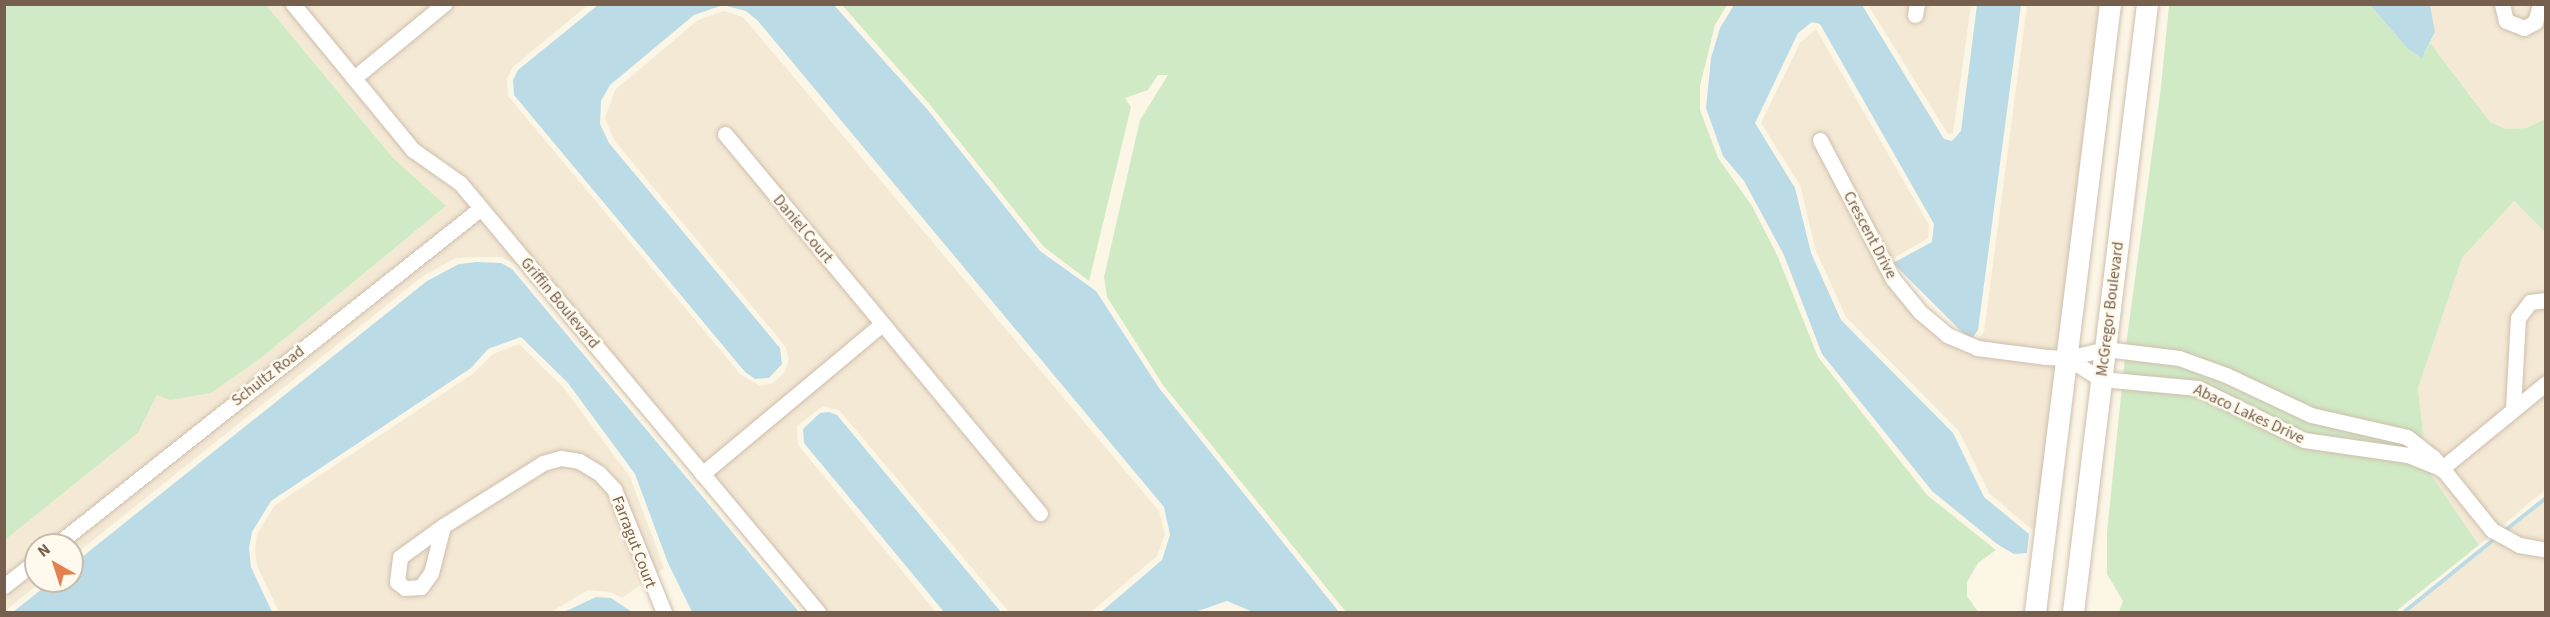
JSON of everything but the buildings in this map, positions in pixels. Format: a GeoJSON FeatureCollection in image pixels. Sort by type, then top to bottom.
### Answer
{"type":"FeatureCollection","features":[{"type":"Feature","properties":{"kind":"main road"},"geometry":{"type":"LineString","coordinates":[[2035,612],[2110,4]]}},
{"type":"Feature","properties":{"kind":"main road","name":"McGregor Boulevard"},"geometry":{"type":"LineString","coordinates":[[2073,612],[2147,4]]}},
{"type":"Feature","properties":{"kind":"street","name":"Griffin Boulevard"},"geometry":{"type":"LineString","coordinates":[[293,4],[413,150],[449,172],[481,208],[818,612]]}},
{"type":"Feature","properties":{"kind":"street"},"geometry":{"type":"LineString","coordinates":[[354,78],[444,4]]}},
{"type":"Feature","properties":{"kind":"street"},"geometry":{"type":"LineString","coordinates":[[2502,4],[2506,21],[2524,28],[2535,22],[2540,4]]}},
{"type":"Feature","properties":{"kind":"street","name":"Daniel Court"},"geometry":{"type":"LineString","coordinates":[[724,134],[1040,513]]}},
{"type":"Feature","properties":{"kind":"street","name":"Crescent Drive"},"geometry":{"type":"LineString","coordinates":[[1820,140],[1893,279],[1931,322],[1959,341],[1977,348],[2067,358]]}},
{"type":"Feature","properties":{"kind":"street","name":"Schultz Road"},"geometry":{"type":"LineString","coordinates":[[71,533],[481,208]]}},
{"type":"Feature","properties":{"kind":"street"},"geometry":{"type":"LineString","coordinates":[[2513,409],[2518,318],[2530,302],[2546,300]]}},
{"type":"Feature","properties":{"kind":"street"},"geometry":{"type":"LineString","coordinates":[[702,474],[882,325]]}},
{"type":"Feature","properties":{"kind":"street","name":"Abaco Lakes Drive"},"geometry":{"type":"LineString","coordinates":[[2067,358],[2105,349],[2200,364],[2311,415],[2407,437],[2433,457],[2492,530],[2519,545],[2546,550]]}},
{"type":"Feature","properties":{"kind":"street","name":"Abaco Lakes Drive"},"geometry":{"type":"LineString","coordinates":[[2067,358],[2101,379],[2198,388],[2286,434],[2322,445],[2408,455],[2441,469]]}},
{"type":"Feature","properties":{"kind":"street"},"geometry":{"type":"LineString","coordinates":[[2441,469],[2546,383]]}},
{"type":"Feature","properties":{"kind":"street","name":"Farragut Court"},"geometry":{"type":"LineString","coordinates":[[443,526],[543,463],[561,458],[579,461],[599,473],[614,489],[664,612]]}},
{"type":"Feature","properties":{"kind":"street"},"geometry":{"type":"LineString","coordinates":[[4,586],[24,570]]}},
{"type":"Feature","properties":{"kind":"shaded area"},"geometry":{"type":"Polygon","coordinates":[[[266,5],[588,5],[513,67],[507,79],[508,96],[741,375],[761,386],[773,383],[784,373],[789,359],[785,346],[614,140],[605,118],[615,90],[698,20],[724,11],[743,17],[1159,511],[1165,534],[1157,556],[1091,612],[1009,612],[840,411],[823,406],[797,426],[798,445],[936,612],[807,612],[517,265],[501,257],[456,258],[423,276],[84,547],[84,533],[24,533],[24,593],[27,593],[5,611],[5,540],[138,433],[157,395],[211,393],[261,358],[445,207],[393,158],[266,5]]]}},
{"type":"Feature","properties":{"kind":"shaded area"},"geometry":{"type":"Polygon","coordinates":[[[1868,5],[1971,5],[1953,133],[1948,134],[1868,5]]]}},
{"type":"Feature","properties":{"kind":"shaded area"},"geometry":{"type":"Polygon","coordinates":[[[2027,5],[2102,5],[2035,528],[2031,529],[1989,493],[1959,431],[1846,317],[1816,251],[1800,185],[1761,123],[1800,43],[1816,29],[1929,225],[1928,238],[1887,262],[1910,291],[1962,340],[1976,342],[1984,332],[2027,5]]]}},
{"type":"Feature","properties":{"kind":"shaded area"},"geometry":{"type":"Polygon","coordinates":[[[2430,5],[2545,5],[2545,119],[2526,128],[2506,129],[2490,122],[2430,43],[2435,32],[2430,5]]]}},
{"type":"Feature","properties":{"kind":"shaded area"},"geometry":{"type":"Polygon","coordinates":[[[2514,201],[2545,232],[2545,490],[2479,545],[2427,469],[2418,388],[2462,258],[2514,201]]]}},
{"type":"Feature","properties":{"kind":"shaded area"},"geometry":{"type":"Polygon","coordinates":[[[519,344],[563,387],[630,477],[664,568],[622,598],[610,592],[588,590],[551,612],[279,612],[257,566],[255,549],[257,534],[275,505],[474,373],[493,354],[519,344]]]}},
{"type":"Feature","properties":{"kind":"shaded area"},"geometry":{"type":"Polygon","coordinates":[[[2545,499],[2545,612],[2405,612],[2501,535],[2545,499]]]}},
{"type":"Feature","properties":{"kind":"green space"},"geometry":{"type":"Polygon","coordinates":[[[5,4],[266,5],[393,158],[446,206],[261,358],[211,393],[170,400],[157,395],[138,433],[5,540],[5,4]]]}},
{"type":"Feature","properties":{"kind":"green space"},"geometry":{"type":"Polygon","coordinates":[[[842,5],[1727,5],[1715,25],[1700,86],[1700,110],[1718,158],[1752,206],[1778,257],[1818,357],[1927,495],[1996,550],[1978,563],[1967,582],[1967,596],[1978,612],[1346,612],[1163,385],[1107,297],[1104,277],[1140,120],[1168,75],[1158,75],[1148,90],[1125,98],[1131,107],[1089,281],[1044,247],[931,106],[842,5]]]}},
{"type":"Feature","properties":{"kind":"green space"},"geometry":{"type":"Polygon","coordinates":[[[2169,5],[2370,5],[2408,49],[2422,58],[2430,43],[2490,122],[2506,129],[2526,128],[2545,119],[2545,232],[2514,201],[2462,258],[2418,388],[2427,469],[2479,545],[2395,612],[2119,612],[2123,601],[2107,574],[2107,532],[2127,338],[2161,87],[2169,5]]]}},
{"type":"Feature","properties":{"kind":"water"},"geometry":{"type":"Polygon","coordinates":[[[598,5],[723,5],[694,15],[610,85],[601,101],[600,124],[609,143],[780,348],[782,364],[769,378],[755,379],[745,372],[514,95],[513,80],[518,70],[598,5]]]}},
{"type":"Feature","properties":{"kind":"water"},"geometry":{"type":"Polygon","coordinates":[[[723,5],[834,5],[927,109],[1040,251],[1096,291],[1159,388],[1339,612],[1253,612],[1227,601],[1195,612],[1101,612],[1162,560],[1170,535],[1164,507],[758,21],[746,11],[723,5]]]}},
{"type":"Feature","properties":{"kind":"water"},"geometry":{"type":"Polygon","coordinates":[[[1734,5],[1862,5],[1944,139],[1952,141],[1961,131],[1977,5],[2021,5],[1978,330],[1973,337],[1966,336],[1893,263],[1932,242],[1934,224],[1820,24],[1812,22],[1798,33],[1755,123],[1795,188],[1811,253],[1841,320],[1953,433],[1984,497],[2029,534],[2027,553],[2014,554],[1997,544],[1932,491],[1822,354],[1784,255],[1744,181],[1723,156],[1706,108],[1711,58],[1720,28],[1734,5]]]}},
{"type":"Feature","properties":{"kind":"water"},"geometry":{"type":"Polygon","coordinates":[[[2370,5],[2430,5],[2435,32],[2422,58],[2408,49],[2370,5]]]}},
{"type":"Feature","properties":{"kind":"water"},"geometry":{"type":"Polygon","coordinates":[[[501,263],[512,269],[799,612],[692,612],[668,563],[635,474],[568,383],[521,337],[488,349],[471,368],[271,501],[252,532],[249,548],[251,567],[272,612],[13,612],[37,593],[84,593],[84,555],[427,281],[459,264],[501,263]]]}},
{"type":"Feature","properties":{"kind":"water"},"geometry":{"type":"Polygon","coordinates":[[[829,412],[837,415],[1001,612],[944,612],[804,443],[803,429],[820,413],[829,412]]]}},
{"type":"Feature","properties":{"kind":"water"},"geometry":{"type":"Polygon","coordinates":[[[596,597],[611,598],[632,612],[564,612],[596,597]]]}},
{"type":"Feature","properties":{"kind":"waterway"},"geometry":{"type":"LineString","coordinates":[[2502,533],[2546,498]]}},
{"type":"Feature","properties":{"kind":"waterway"},"geometry":{"type":"LineString","coordinates":[[2404,612],[2497,537]]}}]}
